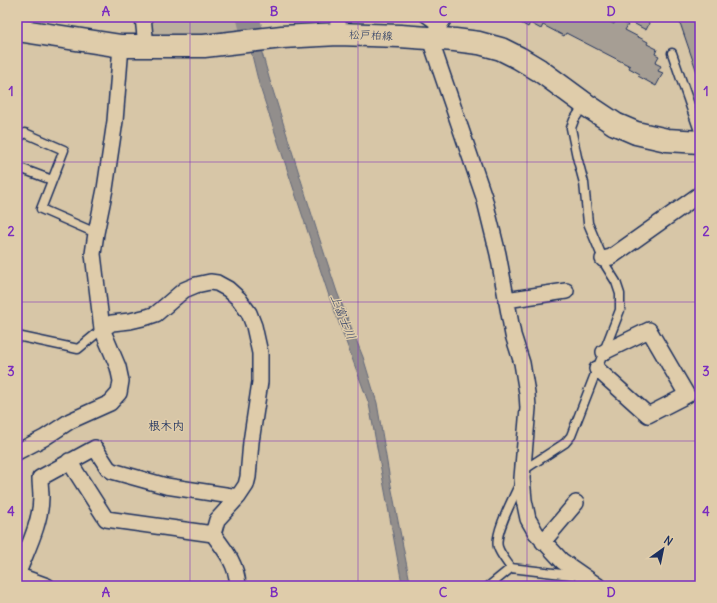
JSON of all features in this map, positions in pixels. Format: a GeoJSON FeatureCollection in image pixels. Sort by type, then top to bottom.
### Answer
{"type":"FeatureCollection","features":[{"type":"Feature","properties":{"kind":"main road","name":"松戸柏線"},"geometry":{"type":"LineString","coordinates":[[17,30],[121,46],[204,46],[282,37],[338,26],[400,36],[438,27],[455,40],[479,43],[501,49],[519,58],[539,70],[584,104],[615,124],[636,133],[668,140],[700,142]]}},
{"type":"Feature","properties":{"kind":"street"},"geometry":{"type":"LineString","coordinates":[[143,17],[146,46]]}},
{"type":"Feature","properties":{"kind":"street"},"geometry":{"type":"LineString","coordinates":[[438,27],[495,238],[513,335],[522,363],[528,408],[522,474],[524,500],[528,519],[543,542],[562,562],[598,586]]}},
{"type":"Feature","properties":{"kind":"street"},"geometry":{"type":"LineString","coordinates":[[17,452],[44,438],[70,421],[110,403],[119,393],[121,381],[118,367],[102,329],[93,254],[105,189],[115,121],[121,46]]}},
{"type":"Feature","properties":{"kind":"street"},"geometry":{"type":"LineString","coordinates":[[603,259],[611,257],[700,194]]}},
{"type":"Feature","properties":{"kind":"street"},"geometry":{"type":"LineString","coordinates":[[102,329],[112,324],[156,314],[184,290],[196,285],[210,282],[217,283],[228,289],[239,299],[249,313],[254,326],[260,353],[260,367],[258,403],[254,418],[248,477],[246,485],[238,497],[217,520],[213,534]]}},
{"type":"Feature","properties":{"kind":"street"},"geometry":{"type":"LineString","coordinates":[[506,300],[566,291]]}},
{"type":"Feature","properties":{"kind":"street"},"geometry":{"type":"LineString","coordinates":[[596,369],[648,415],[687,395],[649,330],[604,352]]}},
{"type":"Feature","properties":{"kind":"street"},"geometry":{"type":"LineString","coordinates":[[47,586],[25,578],[18,573],[38,515],[41,498],[40,478],[95,448],[108,468],[112,471],[166,486],[238,497]]}},
{"type":"Feature","properties":{"kind":"street"},"geometry":{"type":"LineString","coordinates":[[69,461],[106,519],[213,534],[228,554],[235,569],[238,586]]}},
{"type":"Feature","properties":{"kind":"street"},"geometry":{"type":"LineString","coordinates":[[543,542],[576,503]]}},
{"type":"Feature","properties":{"kind":"lane"},"geometry":{"type":"LineString","coordinates":[[424,17],[438,27]]}},
{"type":"Feature","properties":{"kind":"lane"},"geometry":{"type":"LineString","coordinates":[[672,53],[700,134]]}},
{"type":"Feature","properties":{"kind":"lane"},"geometry":{"type":"LineString","coordinates":[[511,568],[498,548],[498,532],[522,474],[565,443],[571,436],[620,310],[620,294],[616,282],[606,266],[588,223],[584,183],[571,128],[584,104]]}},
{"type":"Feature","properties":{"kind":"lane"},"geometry":{"type":"LineString","coordinates":[[17,142],[18,138],[25,133],[64,150],[42,209],[96,233]]}},
{"type":"Feature","properties":{"kind":"lane"},"geometry":{"type":"LineString","coordinates":[[17,167],[52,180]]}},
{"type":"Feature","properties":{"kind":"lane"},"geometry":{"type":"LineString","coordinates":[[17,336],[78,349],[102,329]]}},
{"type":"Feature","properties":{"kind":"lane"},"geometry":{"type":"LineString","coordinates":[[489,586],[511,568],[584,577]]}},
{"type":"Feature","properties":{"kind":"shaded area"},"geometry":{"type":"Polygon","coordinates":[[[147,17],[241,17],[245,34],[150,38],[147,17]]]}},
{"type":"Feature","properties":{"kind":"water"},"geometry":{"type":"Polygon","coordinates":[[[260,46],[317,231],[337,292],[363,357],[377,403],[409,577],[413,586],[404,586],[401,578],[369,404],[329,296],[259,84],[250,47],[260,46]]]}},
{"type":"Feature","properties":{"kind":"building"},"geometry":{"type":"Polygon","coordinates":[[[510,17],[600,17],[614,24],[616,19],[628,25],[625,30],[648,42],[647,44],[657,49],[655,54],[659,56],[655,63],[661,66],[658,71],[663,73],[656,86],[638,76],[640,74],[629,68],[630,66],[566,33],[564,36],[543,25],[541,29],[530,23],[528,27],[510,17]]]}},
{"type":"Feature","properties":{"kind":"building"},"geometry":{"type":"Polygon","coordinates":[[[622,17],[647,17],[649,24],[646,30],[622,17]]]}},
{"type":"Feature","properties":{"kind":"building"},"geometry":{"type":"Polygon","coordinates":[[[678,17],[700,17],[700,81],[678,17]]]}},
{"type":"Feature","properties":{"kind":"waterway","name":"上富士川"},"geometry":{"type":"LineString","coordinates":[[248,17],[251,29]]}},
{"type":"Feature","properties":{"kind":"district","name":"根木内"},"geometry":{"type":"Point","coordinates":[166,426]}}]}
